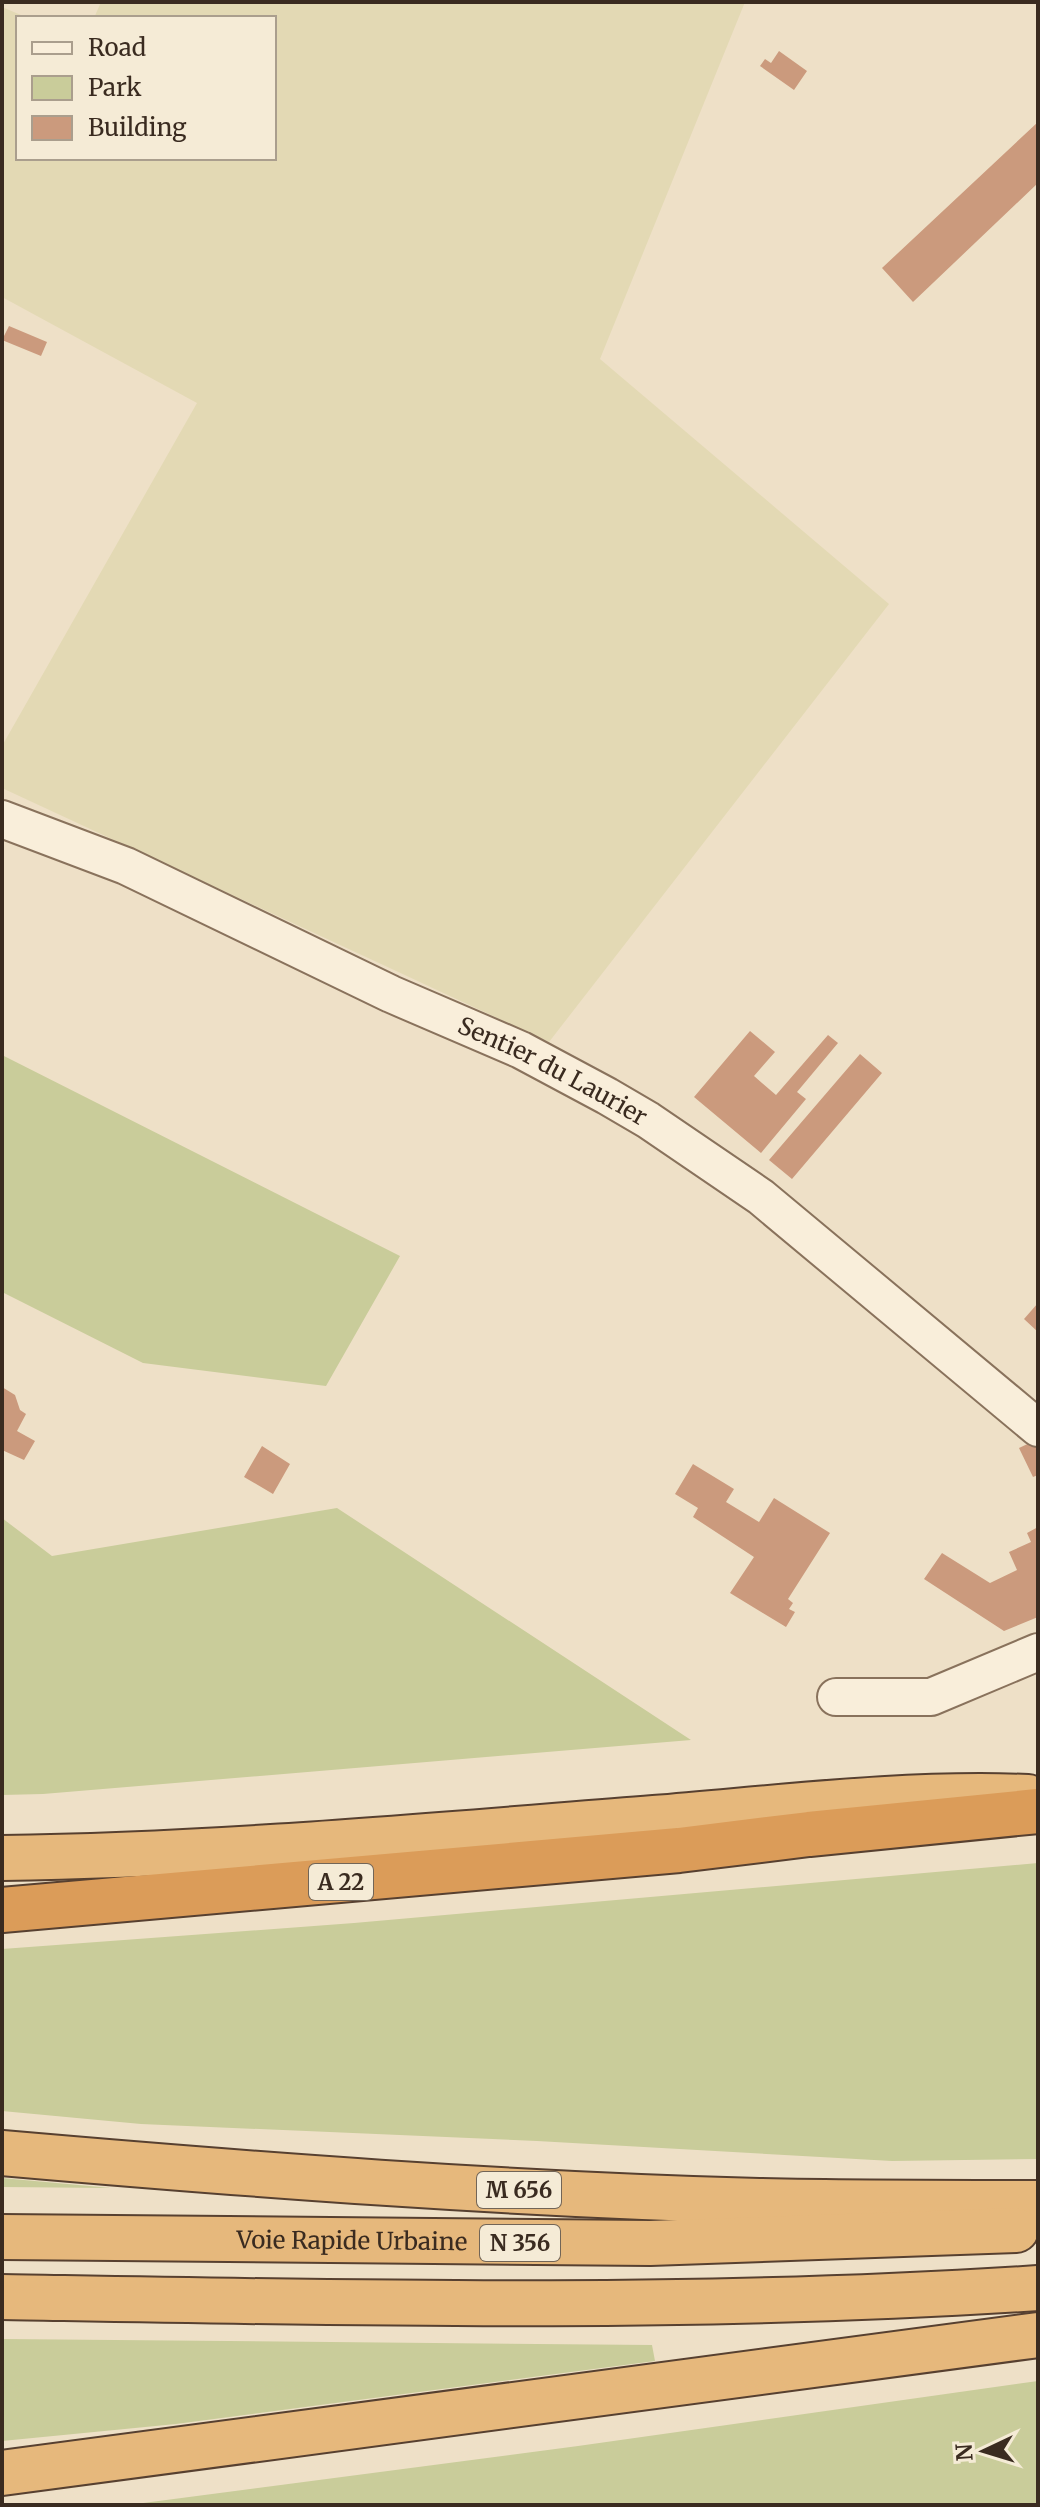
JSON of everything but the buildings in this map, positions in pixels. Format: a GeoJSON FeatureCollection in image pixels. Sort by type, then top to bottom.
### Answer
{"type":"FeatureCollection","features":[{"type":"Feature","properties":{"kind":"highway"},"geometry":{"type":"LineString","coordinates":[[2,1858],[159,1854],[354,1842],[888,1798],[1038,1797]]}},
{"type":"Feature","properties":{"kind":"highway","name":"A 22"},"geometry":{"type":"LineString","coordinates":[[2,1910],[679,1850],[1038,1811]]}},
{"type":"Feature","properties":{"kind":"highway","name":"M 656"},"geometry":{"type":"LineString","coordinates":[[2,2153],[284,2176],[556,2192],[759,2201],[1038,2203]]}},
{"type":"Feature","properties":{"kind":"highway","name":"Voie Rapide Urbaine"},"geometry":{"type":"LineString","coordinates":[[2,2237],[635,2243],[1038,2228]]}},
{"type":"Feature","properties":{"kind":"highway"},"geometry":{"type":"LineString","coordinates":[[2,2297],[615,2302],[853,2298],[1038,2288]]}},
{"type":"Feature","properties":{"kind":"highway"},"geometry":{"type":"LineString","coordinates":[[2,2473],[1038,2335]]}},
{"type":"Feature","properties":{"kind":"street","name":"Sentier du Laurier"},"geometry":{"type":"LineString","coordinates":[[2,819],[83,847],[126,866],[391,994],[521,1050],[648,1120],[761,1197],[1038,1428]]}},
{"type":"Feature","properties":{"kind":"street"},"geometry":{"type":"LineString","coordinates":[[836,1697],[931,1697],[1038,1652]]}},
{"type":"Feature","properties":{"kind":"shaded area"},"geometry":{"type":"Polygon","coordinates":[[[101,2],[745,2],[600,359],[889,604],[549,1042],[2,788],[2,746],[197,403],[2,297],[2,7],[23,16],[16,16],[16,160],[276,160],[276,16],[95,16],[101,2]]]}},
{"type":"Feature","properties":{"kind":"green space"},"geometry":{"type":"Polygon","coordinates":[[[2,1055],[400,1256],[326,1386],[143,1363],[2,1292],[2,1055]]]}},
{"type":"Feature","properties":{"kind":"green space"},"geometry":{"type":"Polygon","coordinates":[[[337,1508],[691,1740],[2,1795],[2,1518],[52,1556],[337,1508]]]}},
{"type":"Feature","properties":{"kind":"green space"},"geometry":{"type":"Polygon","coordinates":[[[1038,1863],[1038,2159],[892,2161],[537,2141],[141,2124],[2,2111],[2,1949],[354,1923],[1038,1863]]]}},
{"type":"Feature","properties":{"kind":"green space"},"geometry":{"type":"Polygon","coordinates":[[[2,2178],[111,2188],[2,2187],[2,2178]]]}},
{"type":"Feature","properties":{"kind":"green space"},"geometry":{"type":"Polygon","coordinates":[[[2,2339],[652,2345],[655,2361],[176,2424],[2,2441],[2,2339]]]}},
{"type":"Feature","properties":{"kind":"green space"},"geometry":{"type":"Polygon","coordinates":[[[1038,2381],[1038,2505],[128,2505],[578,2446],[1038,2381]]]}}]}
